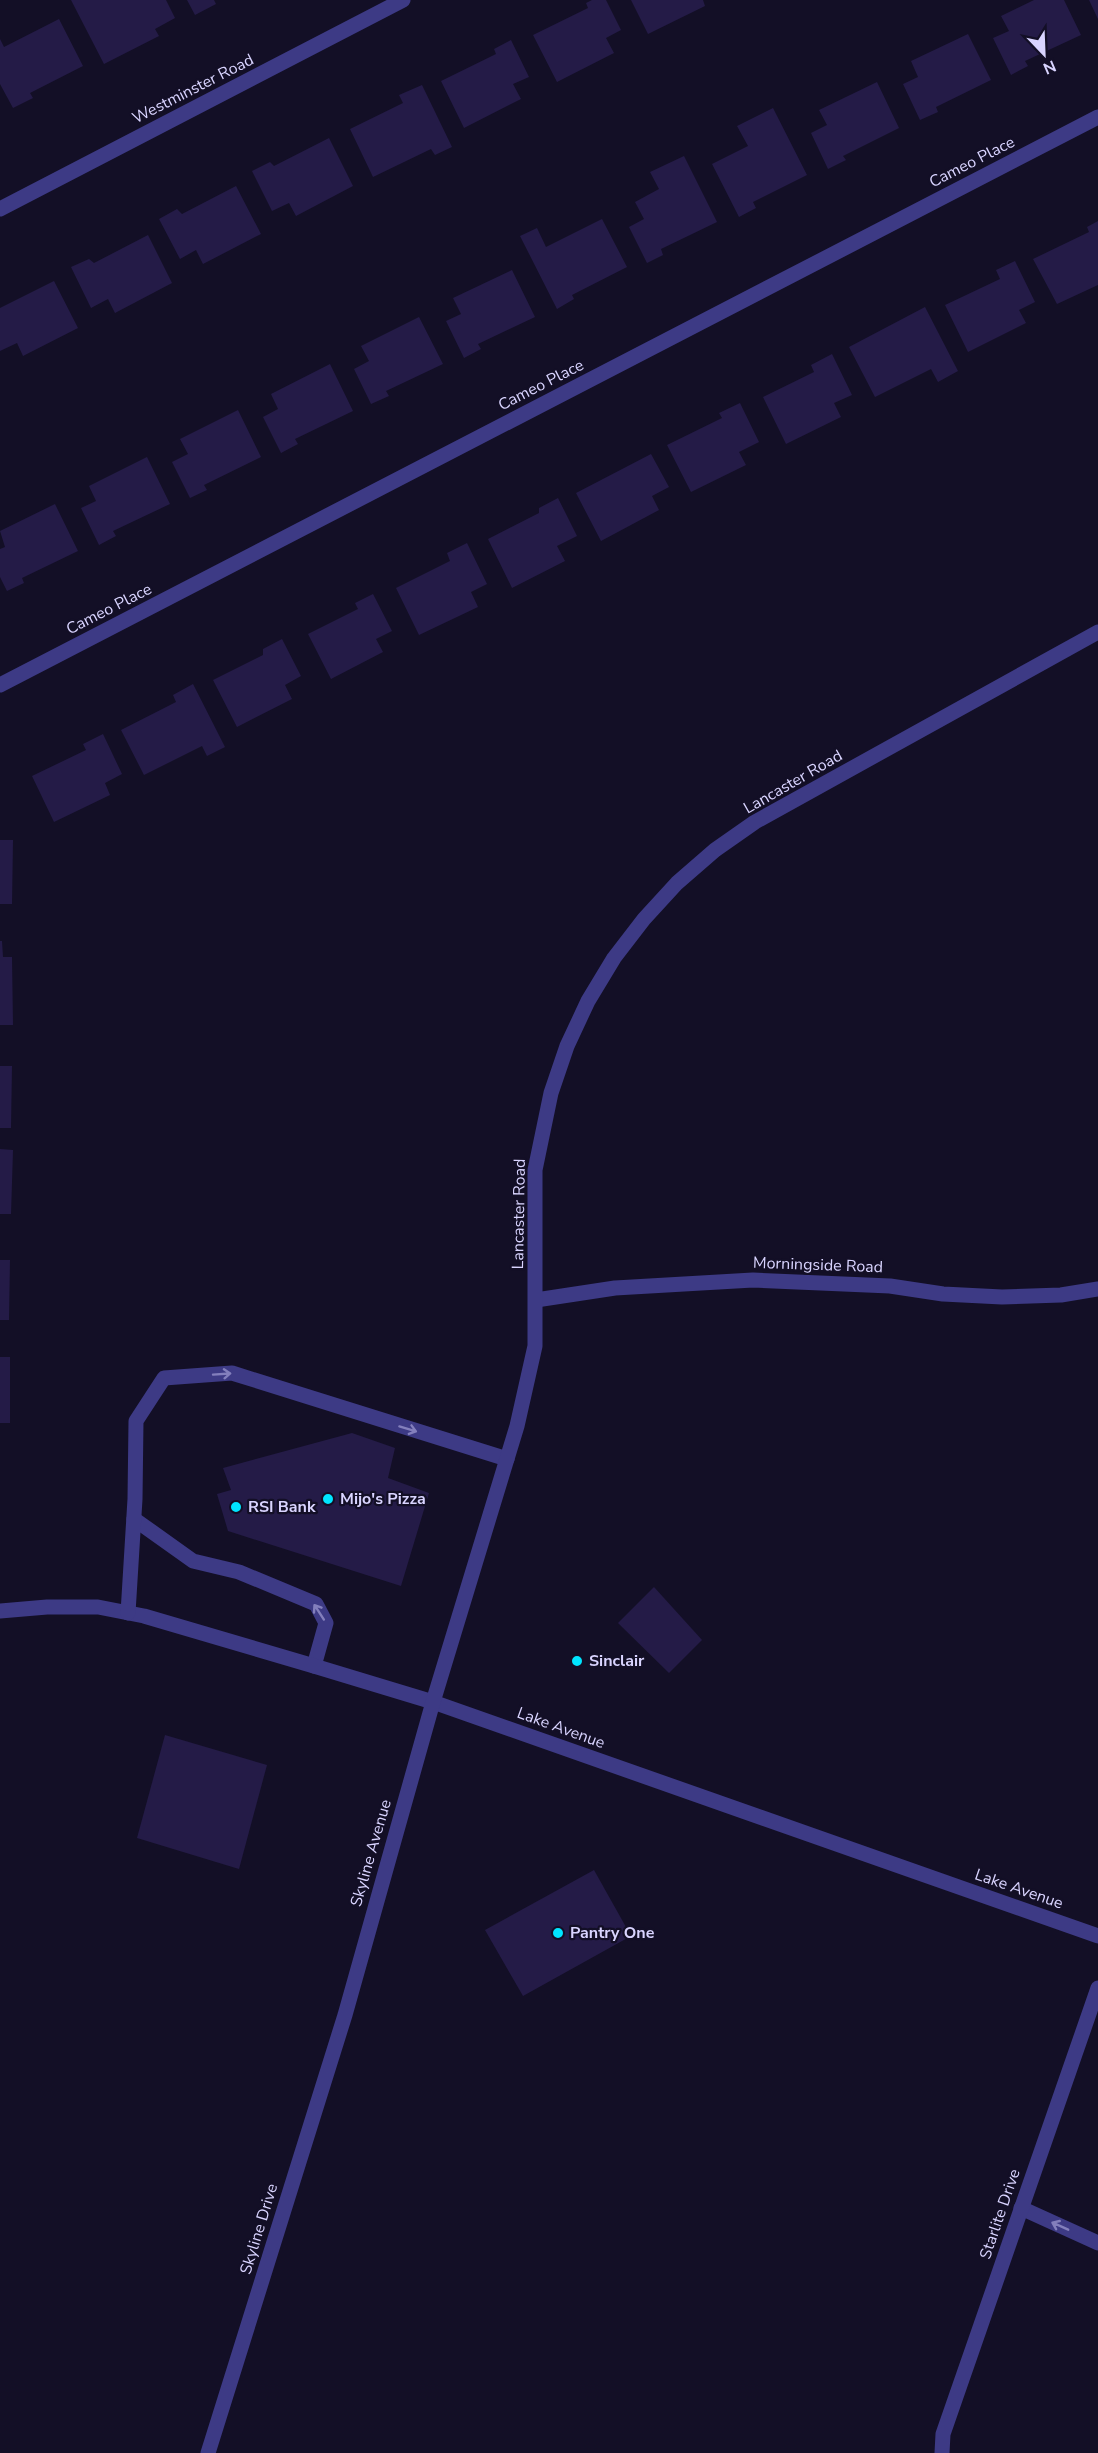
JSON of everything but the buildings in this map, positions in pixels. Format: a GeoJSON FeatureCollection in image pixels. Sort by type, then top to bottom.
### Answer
{"type":"FeatureCollection","features":[{"type":"Feature","properties":{"kind":"street","name":"Westminster Road"},"geometry":{"type":"LineString","coordinates":[[0,209],[403,0]]}},
{"type":"Feature","properties":{"kind":"street","name":"Cameo Place"},"geometry":{"type":"LineString","coordinates":[[0,685],[1098,117]]}},
{"type":"Feature","properties":{"kind":"street","name":"Lancaster Road"},"geometry":{"type":"LineString","coordinates":[[433,1701],[507,1459],[535,1346],[535,1170],[551,1093],[567,1046],[588,1001],[614,958],[644,919],[677,883],[715,850],[755,822],[1098,632]]}},
{"type":"Feature","properties":{"kind":"street","name":"Morningside Road"},"geometry":{"type":"LineString","coordinates":[[536,1300],[615,1288],[753,1280],[890,1286],[943,1294],[1002,1297],[1061,1294],[1098,1289]]}},
{"type":"Feature","properties":{"kind":"street"},"geometry":{"type":"LineString","coordinates":[[128,1613],[134,1519],[136,1421],[164,1378],[232,1373],[507,1459]]}},
{"type":"Feature","properties":{"kind":"street"},"geometry":{"type":"LineString","coordinates":[[134,1519],[194,1561],[239,1572],[316,1604],[326,1623],[314,1666]]}},
{"type":"Feature","properties":{"kind":"street","name":"Lake Avenue"},"geometry":{"type":"LineString","coordinates":[[0,1611],[47,1607],[98,1607],[128,1613],[433,1701],[1098,1936]]}},
{"type":"Feature","properties":{"kind":"street","name":"Skyline Avenue"},"geometry":{"type":"LineString","coordinates":[[345,2015],[433,1701]]}},
{"type":"Feature","properties":{"kind":"street","name":"Starlite Drive"},"geometry":{"type":"LineString","coordinates":[[942,2453],[943,2434],[1098,1988]]}},
{"type":"Feature","properties":{"kind":"street","name":"Skyline Drive"},"geometry":{"type":"LineString","coordinates":[[208,2453],[345,2015]]}},
{"type":"Feature","properties":{"kind":"street"},"geometry":{"type":"LineString","coordinates":[[1021,2208],[1098,2243]]}},
{"type":"Feature","properties":{"kind":"place","name":"Mijo's Pizza"},"geometry":{"type":"Point","coordinates":[328,1499]}},
{"type":"Feature","properties":{"kind":"place","name":"RSI Bank"},"geometry":{"type":"Point","coordinates":[236,1507]}},
{"type":"Feature","properties":{"kind":"place","name":"Sinclair"},"geometry":{"type":"Point","coordinates":[577,1661]}},
{"type":"Feature","properties":{"kind":"place","name":"Pantry One"},"geometry":{"type":"Point","coordinates":[558,1933]}}]}
